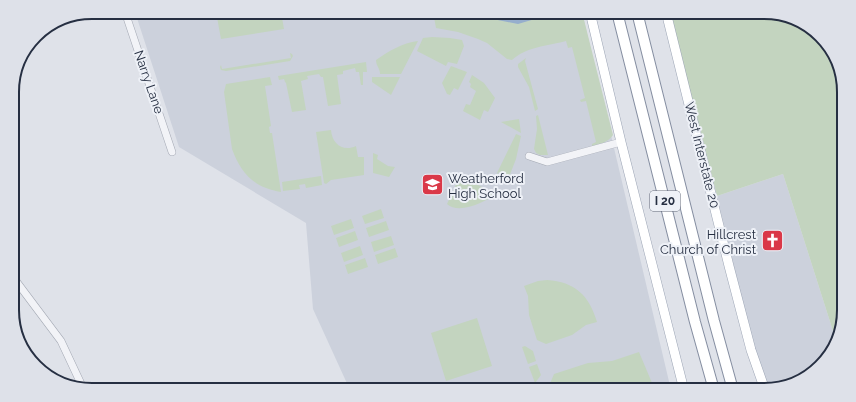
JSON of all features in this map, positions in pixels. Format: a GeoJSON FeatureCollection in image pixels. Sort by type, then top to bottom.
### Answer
{"type":"FeatureCollection","features":[{"type":"Feature","properties":{"kind":"highway","name":"I 20"},"geometry":{"type":"LineString","coordinates":[[619,19],[695,322],[712,383]]}},
{"type":"Feature","properties":{"kind":"highway","name":"I 20"},"geometry":{"type":"LineString","coordinates":[[639,19],[714,321],[731,383]]}},
{"type":"Feature","properties":{"kind":"main road"},"geometry":{"type":"LineString","coordinates":[[592,19],[621,142],[682,383]]}},
{"type":"Feature","properties":{"kind":"main road","name":"West Interstate 20"},"geometry":{"type":"LineString","coordinates":[[668,19],[729,266],[751,350],[763,383]]}},
{"type":"Feature","properties":{"kind":"street","name":"Narry Lane"},"geometry":{"type":"LineString","coordinates":[[127,19],[172,152]]}},
{"type":"Feature","properties":{"kind":"street"},"geometry":{"type":"LineString","coordinates":[[529,156],[547,162],[621,142]]}},
{"type":"Feature","properties":{"kind":"street"},"geometry":{"type":"LineString","coordinates":[[19,284],[61,341],[80,382]]}},
{"type":"Feature","properties":{"kind":"shaded area","name":"Weatherford High School"},"geometry":{"type":"Polygon","coordinates":[[[137,19],[584,19],[669,383],[347,383],[313,309],[306,223],[179,147],[137,19]]]}},
{"type":"Feature","properties":{"kind":"shaded area"},"geometry":{"type":"Polygon","coordinates":[[[783,174],[833,331],[834,331],[825,351],[819,358],[805,371],[788,379],[778,382],[765,383],[748,324],[717,196],[783,174]]]}},
{"type":"Feature","properties":{"kind":"green space"},"geometry":{"type":"Polygon","coordinates":[[[217,19],[282,19],[284,29],[221,39],[217,19]]]}},
{"type":"Feature","properties":{"kind":"green space"},"geometry":{"type":"Polygon","coordinates":[[[434,19],[584,19],[613,135],[604,142],[592,146],[592,144],[596,142],[586,101],[581,102],[580,100],[585,98],[572,47],[568,48],[566,41],[524,52],[512,60],[507,59],[487,43],[478,39],[458,32],[436,28],[434,19]]]}},
{"type":"Feature","properties":{"kind":"green space"},"geometry":{"type":"Polygon","coordinates":[[[672,19],[764,19],[778,20],[788,23],[801,29],[816,40],[827,55],[835,73],[837,92],[837,310],[834,331],[833,331],[783,174],[717,196],[672,19]]]}},
{"type":"Feature","properties":{"kind":"green space"},"geometry":{"type":"Polygon","coordinates":[[[432,37],[462,40],[464,46],[457,64],[448,62],[446,66],[417,51],[423,38],[432,37]]]}},
{"type":"Feature","properties":{"kind":"green space"},"geometry":{"type":"Polygon","coordinates":[[[418,41],[401,74],[380,74],[376,60],[396,48],[418,41]]]}},
{"type":"Feature","properties":{"kind":"green space"},"geometry":{"type":"Polygon","coordinates":[[[290,53],[293,56],[290,61],[226,71],[221,70],[220,67],[221,65],[222,69],[291,58],[290,53]]]}},
{"type":"Feature","properties":{"kind":"green space"},"geometry":{"type":"Polygon","coordinates":[[[526,58],[525,61],[538,109],[535,111],[529,87],[518,67],[518,64],[526,58]]]}},
{"type":"Feature","properties":{"kind":"green space"},"geometry":{"type":"Polygon","coordinates":[[[366,62],[367,72],[363,72],[363,85],[361,85],[359,72],[356,72],[355,68],[343,71],[343,74],[337,75],[341,104],[328,106],[323,77],[319,74],[307,76],[308,79],[301,81],[306,110],[292,112],[286,83],[284,79],[279,80],[278,76],[366,62]]]}},
{"type":"Feature","properties":{"kind":"green space"},"geometry":{"type":"Polygon","coordinates":[[[451,66],[467,72],[458,90],[454,88],[450,95],[447,94],[442,83],[451,66]]]}},
{"type":"Feature","properties":{"kind":"green space"},"geometry":{"type":"Polygon","coordinates":[[[472,75],[484,83],[495,98],[488,112],[484,110],[480,120],[463,111],[466,104],[470,105],[476,91],[470,87],[471,84],[469,82],[472,75]]]}},
{"type":"Feature","properties":{"kind":"green space"},"geometry":{"type":"Polygon","coordinates":[[[270,77],[272,85],[265,86],[271,126],[269,127],[270,133],[272,133],[281,192],[256,183],[240,166],[232,149],[224,92],[226,84],[270,77]]]}},
{"type":"Feature","properties":{"kind":"green space"},"geometry":{"type":"Polygon","coordinates":[[[372,77],[400,77],[391,95],[372,82],[372,77]]]}},
{"type":"Feature","properties":{"kind":"green space"},"geometry":{"type":"Polygon","coordinates":[[[538,115],[548,155],[540,155],[536,153],[534,149],[537,129],[536,116],[538,115]]]}},
{"type":"Feature","properties":{"kind":"green space"},"geometry":{"type":"Polygon","coordinates":[[[519,119],[521,133],[501,122],[519,119]]]}},
{"type":"Feature","properties":{"kind":"green space"},"geometry":{"type":"Polygon","coordinates":[[[331,130],[336,143],[339,146],[351,148],[356,146],[358,157],[364,157],[364,175],[331,180],[326,184],[324,183],[316,132],[331,130]]]}},
{"type":"Feature","properties":{"kind":"green space"},"geometry":{"type":"Polygon","coordinates":[[[516,134],[521,136],[516,159],[509,177],[499,172],[498,174],[497,173],[516,134]]]}},
{"type":"Feature","properties":{"kind":"green space"},"geometry":{"type":"Polygon","coordinates":[[[373,153],[378,155],[377,159],[388,166],[395,167],[389,177],[373,173],[373,153]]]}},
{"type":"Feature","properties":{"kind":"green space"},"geometry":{"type":"Polygon","coordinates":[[[321,176],[322,185],[306,188],[305,184],[299,185],[300,189],[283,191],[282,182],[321,176]]]}},
{"type":"Feature","properties":{"kind":"green space"},"geometry":{"type":"Polygon","coordinates":[[[460,176],[496,194],[479,204],[465,208],[452,207],[447,204],[460,176]]]}},
{"type":"Feature","properties":{"kind":"green space"},"geometry":{"type":"Polygon","coordinates":[[[381,209],[384,218],[365,224],[362,216],[381,209]]]}},
{"type":"Feature","properties":{"kind":"green space"},"geometry":{"type":"Polygon","coordinates":[[[351,219],[354,228],[334,235],[331,226],[351,219]]]}},
{"type":"Feature","properties":{"kind":"green space"},"geometry":{"type":"Polygon","coordinates":[[[386,221],[389,230],[369,237],[366,228],[386,221]]]}},
{"type":"Feature","properties":{"kind":"green space"},"geometry":{"type":"Polygon","coordinates":[[[355,231],[358,240],[339,247],[336,238],[355,231]]]}},
{"type":"Feature","properties":{"kind":"green space"},"geometry":{"type":"Polygon","coordinates":[[[391,236],[394,245],[374,252],[371,242],[391,236]]]}},
{"type":"Feature","properties":{"kind":"green space"},"geometry":{"type":"Polygon","coordinates":[[[360,246],[363,255],[344,262],[341,253],[360,246]]]}},
{"type":"Feature","properties":{"kind":"green space"},"geometry":{"type":"Polygon","coordinates":[[[395,248],[398,257],[378,264],[375,255],[395,248]]]}},
{"type":"Feature","properties":{"kind":"green space"},"geometry":{"type":"Polygon","coordinates":[[[365,258],[368,267],[348,274],[345,265],[365,258]]]}},
{"type":"Feature","properties":{"kind":"green space"},"geometry":{"type":"Polygon","coordinates":[[[547,280],[566,284],[580,292],[590,304],[597,322],[586,325],[572,335],[546,344],[537,340],[529,315],[528,296],[524,286],[538,281],[547,280]]]}},
{"type":"Feature","properties":{"kind":"green space"},"geometry":{"type":"Polygon","coordinates":[[[477,318],[492,366],[446,381],[431,333],[477,318]]]}},
{"type":"Feature","properties":{"kind":"green space"},"geometry":{"type":"Polygon","coordinates":[[[525,346],[533,351],[536,361],[528,364],[522,347],[525,346]]]}},
{"type":"Feature","properties":{"kind":"green space"},"geometry":{"type":"Polygon","coordinates":[[[639,352],[652,383],[550,383],[554,374],[588,363],[612,361],[639,352]]]}},
{"type":"Feature","properties":{"kind":"green space"},"geometry":{"type":"Polygon","coordinates":[[[537,364],[541,375],[535,383],[529,367],[537,364]]]}},
{"type":"Feature","properties":{"kind":"water"},"geometry":{"type":"Polygon","coordinates":[[[493,19],[535,19],[518,24],[493,19]]]}},
{"type":"Feature","properties":{"kind":"place","name":"Weatherford High School"},"geometry":{"type":"Point","coordinates":[433,185]}},
{"type":"Feature","properties":{"kind":"place","name":"Hillcrest Church of Christ"},"geometry":{"type":"Point","coordinates":[772,241]}}]}
